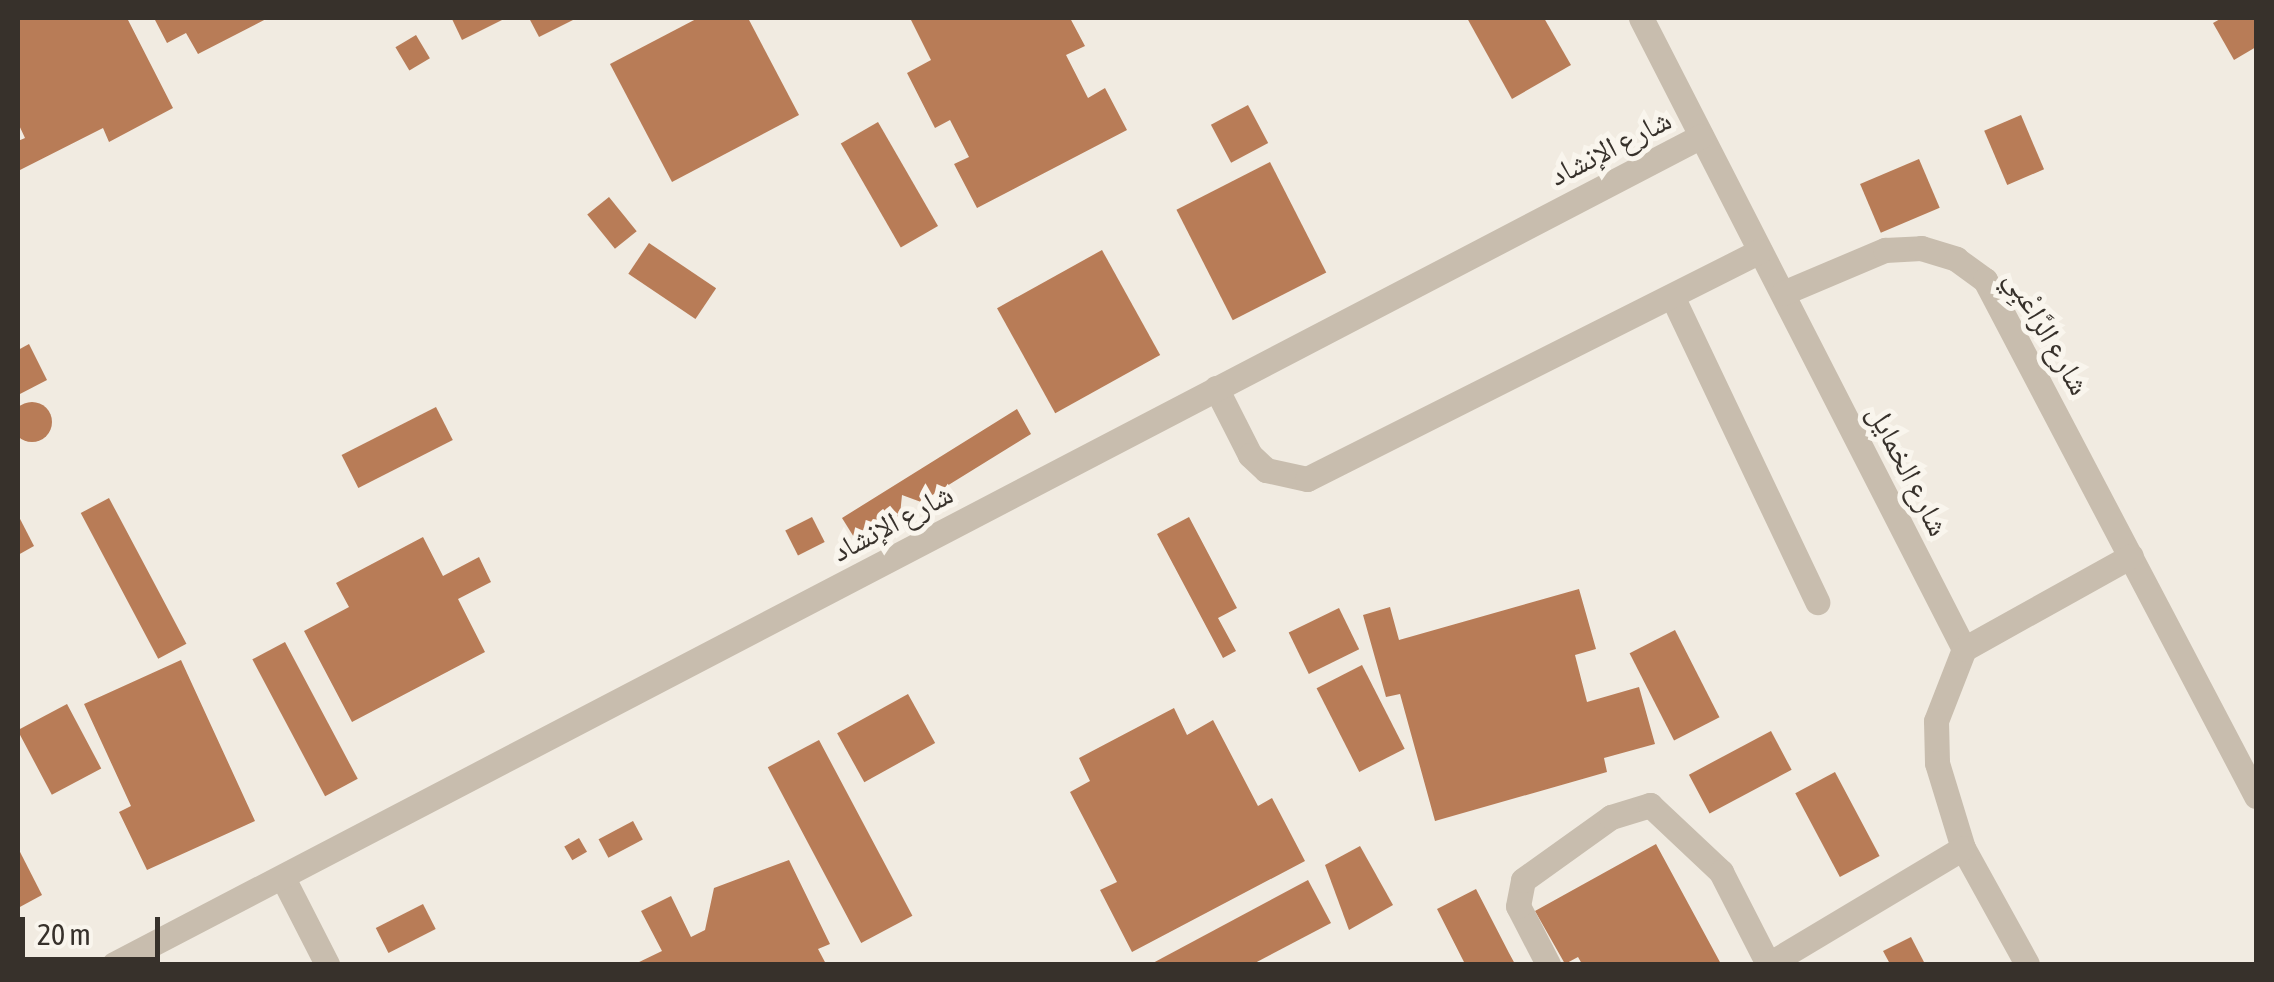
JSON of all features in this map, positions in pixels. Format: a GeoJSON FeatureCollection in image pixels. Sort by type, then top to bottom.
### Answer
{"type":"FeatureCollection","features":[{"type":"Feature","properties":{"kind":"street","name":"شارع الخمايل"},"geometry":{"type":"LineString","coordinates":[[1640,18],[1964,649]]}},
{"type":"Feature","properties":{"kind":"street","name":"شارع الإنشاد"},"geometry":{"type":"LineString","coordinates":[[114,964],[1701,136]]}},
{"type":"Feature","properties":{"kind":"street","name":"شارع الرَّاعْبِي"},"geometry":{"type":"LineString","coordinates":[[1782,293],[1886,250],[1921,248],[1956,258],[1985,280],[2256,796]]}},
{"type":"Feature","properties":{"kind":"street"},"geometry":{"type":"LineString","coordinates":[[1216,388],[1250,455],[1276,474],[1307,479],[1760,251]]}},
{"type":"Feature","properties":{"kind":"street"},"geometry":{"type":"LineString","coordinates":[[1672,296],[1816,602]]}},
{"type":"Feature","properties":{"kind":"street"},"geometry":{"type":"LineString","coordinates":[[2027,964],[1963,848],[1937,763],[1936,721],[1964,649],[2131,556]]}},
{"type":"Feature","properties":{"kind":"street"},"geometry":{"type":"LineString","coordinates":[[1548,964],[1518,906],[1523,880],[1611,817],[1650,805],[1721,872],[1768,964],[1963,848]]}},
{"type":"Feature","properties":{"kind":"street"},"geometry":{"type":"LineString","coordinates":[[283,878],[327,964]]}},
{"type":"Feature","properties":{"kind":"building"},"geometry":{"type":"Polygon","coordinates":[[[18,18],[127,18],[173,108],[109,142],[103,128],[18,171],[18,141],[25,138],[18,123],[18,18]]]}},
{"type":"Feature","properties":{"kind":"building"},"geometry":{"type":"Polygon","coordinates":[[[154,18],[268,18],[198,54],[186,33],[167,43],[154,18]]]}},
{"type":"Feature","properties":{"kind":"building"},"geometry":{"type":"Polygon","coordinates":[[[456,18],[506,18],[462,40],[452,19],[456,18]]]}},
{"type":"Feature","properties":{"kind":"building"},"geometry":{"type":"Polygon","coordinates":[[[529,18],[577,18],[539,37],[529,18]]]}},
{"type":"Feature","properties":{"kind":"building"},"geometry":{"type":"Polygon","coordinates":[[[698,18],[748,18],[799,115],[672,182],[610,64],[698,18]]]}},
{"type":"Feature","properties":{"kind":"building"},"geometry":{"type":"Polygon","coordinates":[[[910,18],[1070,18],[1085,46],[1066,55],[1088,98],[1105,88],[1127,130],[977,208],[954,164],[969,157],[950,120],[935,128],[907,73],[931,60],[910,18]]]}},
{"type":"Feature","properties":{"kind":"building"},"geometry":{"type":"Polygon","coordinates":[[[1467,18],[1544,18],[1571,65],[1512,99],[1467,18]]]}},
{"type":"Feature","properties":{"kind":"building"},"geometry":{"type":"Polygon","coordinates":[[[2222,18],[2256,18],[2256,47],[2234,60],[2213,23],[2222,18]]]}},
{"type":"Feature","properties":{"kind":"building"},"geometry":{"type":"Polygon","coordinates":[[[416,35],[430,58],[409,71],[395,47],[416,35]]]}},
{"type":"Feature","properties":{"kind":"building"},"geometry":{"type":"Polygon","coordinates":[[[1248,105],[1268,143],[1231,163],[1211,125],[1248,105]]]}},
{"type":"Feature","properties":{"kind":"building"},"geometry":{"type":"Polygon","coordinates":[[[2021,115],[2044,169],[2007,185],[1984,131],[2021,115]]]}},
{"type":"Feature","properties":{"kind":"building"},"geometry":{"type":"Polygon","coordinates":[[[878,122],[938,226],[901,247],[841,144],[878,122]]]}},
{"type":"Feature","properties":{"kind":"building"},"geometry":{"type":"Polygon","coordinates":[[[1919,159],[1940,208],[1881,233],[1860,184],[1919,159]]]}},
{"type":"Feature","properties":{"kind":"building"},"geometry":{"type":"Polygon","coordinates":[[[1270,162],[1326,272],[1233,320],[1176,210],[1270,162]]]}},
{"type":"Feature","properties":{"kind":"building"},"geometry":{"type":"Polygon","coordinates":[[[609,197],[637,231],[615,249],[587,215],[609,197]]]}},
{"type":"Feature","properties":{"kind":"building"},"geometry":{"type":"Polygon","coordinates":[[[649,243],[716,288],[695,319],[628,274],[649,243]]]}},
{"type":"Feature","properties":{"kind":"building"},"geometry":{"type":"Polygon","coordinates":[[[1102,250],[1160,355],[1055,413],[997,308],[1102,250]]]}},
{"type":"Feature","properties":{"kind":"building"},"geometry":{"type":"Polygon","coordinates":[[[29,344],[47,380],[18,395],[18,350],[29,344]]]}},
{"type":"Feature","properties":{"kind":"building"},"geometry":{"type":"Polygon","coordinates":[[[32,402],[46,408],[52,422],[46,436],[32,442],[18,436],[12,422],[18,408],[32,402]]]}},
{"type":"Feature","properties":{"kind":"building"},"geometry":{"type":"Polygon","coordinates":[[[436,407],[453,440],[358,488],[342,455],[436,407]]]}},
{"type":"Feature","properties":{"kind":"building"},"geometry":{"type":"Polygon","coordinates":[[[1017,409],[1031,434],[921,502],[902,495],[900,515],[857,542],[842,518],[1017,409]]]}},
{"type":"Feature","properties":{"kind":"building"},"geometry":{"type":"Polygon","coordinates":[[[109,498],[186,644],[158,659],[81,513],[109,498]]]}},
{"type":"Feature","properties":{"kind":"building"},"geometry":{"type":"Polygon","coordinates":[[[18,515],[34,546],[18,555],[18,515]]]}},
{"type":"Feature","properties":{"kind":"building"},"geometry":{"type":"Polygon","coordinates":[[[812,517],[825,542],[798,556],[785,531],[812,517]]]}},
{"type":"Feature","properties":{"kind":"building"},"geometry":{"type":"Polygon","coordinates":[[[1189,517],[1237,608],[1218,618],[1236,651],[1223,658],[1157,534],[1189,517]]]}},
{"type":"Feature","properties":{"kind":"building"},"geometry":{"type":"Polygon","coordinates":[[[423,537],[443,576],[479,557],[491,582],[458,599],[485,652],[352,722],[304,631],[349,607],[336,583],[423,537]]]}},
{"type":"Feature","properties":{"kind":"building"},"geometry":{"type":"Polygon","coordinates":[[[1579,589],[1596,649],[1575,655],[1587,702],[1639,687],[1655,744],[1604,758],[1607,772],[1435,821],[1400,694],[1386,697],[1363,615],[1390,607],[1399,640],[1579,589]]]}},
{"type":"Feature","properties":{"kind":"building"},"geometry":{"type":"Polygon","coordinates":[[[1339,608],[1359,649],[1309,674],[1289,633],[1339,608]]]}},
{"type":"Feature","properties":{"kind":"building"},"geometry":{"type":"Polygon","coordinates":[[[1675,630],[1719,717],[1674,740],[1630,653],[1675,630]]]}},
{"type":"Feature","properties":{"kind":"building"},"geometry":{"type":"Polygon","coordinates":[[[285,642],[358,779],[325,796],[252,659],[285,642]]]}},
{"type":"Feature","properties":{"kind":"building"},"geometry":{"type":"Polygon","coordinates":[[[181,660],[255,821],[147,870],[119,812],[131,806],[84,704],[181,660]]]}},
{"type":"Feature","properties":{"kind":"building"},"geometry":{"type":"Polygon","coordinates":[[[1362,665],[1405,749],[1359,772],[1317,688],[1362,665]]]}},
{"type":"Feature","properties":{"kind":"building"},"geometry":{"type":"Polygon","coordinates":[[[908,694],[935,743],[864,782],[837,733],[908,694]]]}},
{"type":"Feature","properties":{"kind":"building"},"geometry":{"type":"Polygon","coordinates":[[[67,704],[101,768],[52,795],[18,730],[67,704]]]}},
{"type":"Feature","properties":{"kind":"building"},"geometry":{"type":"Polygon","coordinates":[[[1174,708],[1187,735],[1213,720],[1258,806],[1272,798],[1305,861],[1132,952],[1100,890],[1117,882],[1070,792],[1090,781],[1079,758],[1174,708]]]}},
{"type":"Feature","properties":{"kind":"building"},"geometry":{"type":"Polygon","coordinates":[[[1771,731],[1792,770],[1710,814],[1689,775],[1771,731]]]}},
{"type":"Feature","properties":{"kind":"building"},"geometry":{"type":"Polygon","coordinates":[[[819,740],[912,916],[861,943],[768,767],[819,740]]]}},
{"type":"Feature","properties":{"kind":"building"},"geometry":{"type":"Polygon","coordinates":[[[1835,772],[1880,856],[1840,877],[1795,793],[1835,772]]]}},
{"type":"Feature","properties":{"kind":"building"},"geometry":{"type":"Polygon","coordinates":[[[633,821],[643,840],[608,858],[599,839],[633,821]]]}},
{"type":"Feature","properties":{"kind":"building"},"geometry":{"type":"Polygon","coordinates":[[[579,838],[587,852],[572,860],[564,846],[579,838]]]}},
{"type":"Feature","properties":{"kind":"building"},"geometry":{"type":"Polygon","coordinates":[[[1656,844],[1721,964],[1582,964],[1578,957],[1565,964],[1535,911],[1656,844]]]}},
{"type":"Feature","properties":{"kind":"building"},"geometry":{"type":"Polygon","coordinates":[[[1360,846],[1393,905],[1349,930],[1325,865],[1360,846]]]}},
{"type":"Feature","properties":{"kind":"building"},"geometry":{"type":"Polygon","coordinates":[[[18,848],[42,895],[18,908],[18,848]]]}},
{"type":"Feature","properties":{"kind":"building"},"geometry":{"type":"Polygon","coordinates":[[[789,860],[830,944],[818,949],[826,964],[635,964],[662,951],[641,911],[671,896],[691,937],[705,930],[714,888],[789,860]]]}},
{"type":"Feature","properties":{"kind":"building"},"geometry":{"type":"Polygon","coordinates":[[[1308,880],[1331,923],[1253,964],[1151,964],[1308,880]]]}},
{"type":"Feature","properties":{"kind":"building"},"geometry":{"type":"Polygon","coordinates":[[[1476,889],[1515,964],[1465,964],[1437,909],[1476,889]]]}},
{"type":"Feature","properties":{"kind":"building"},"geometry":{"type":"Polygon","coordinates":[[[423,904],[436,929],[388,953],[376,928],[423,904]]]}},
{"type":"Feature","properties":{"kind":"building"},"geometry":{"type":"Polygon","coordinates":[[[1911,937],[1925,964],[1890,964],[1883,951],[1911,937]]]}}]}
